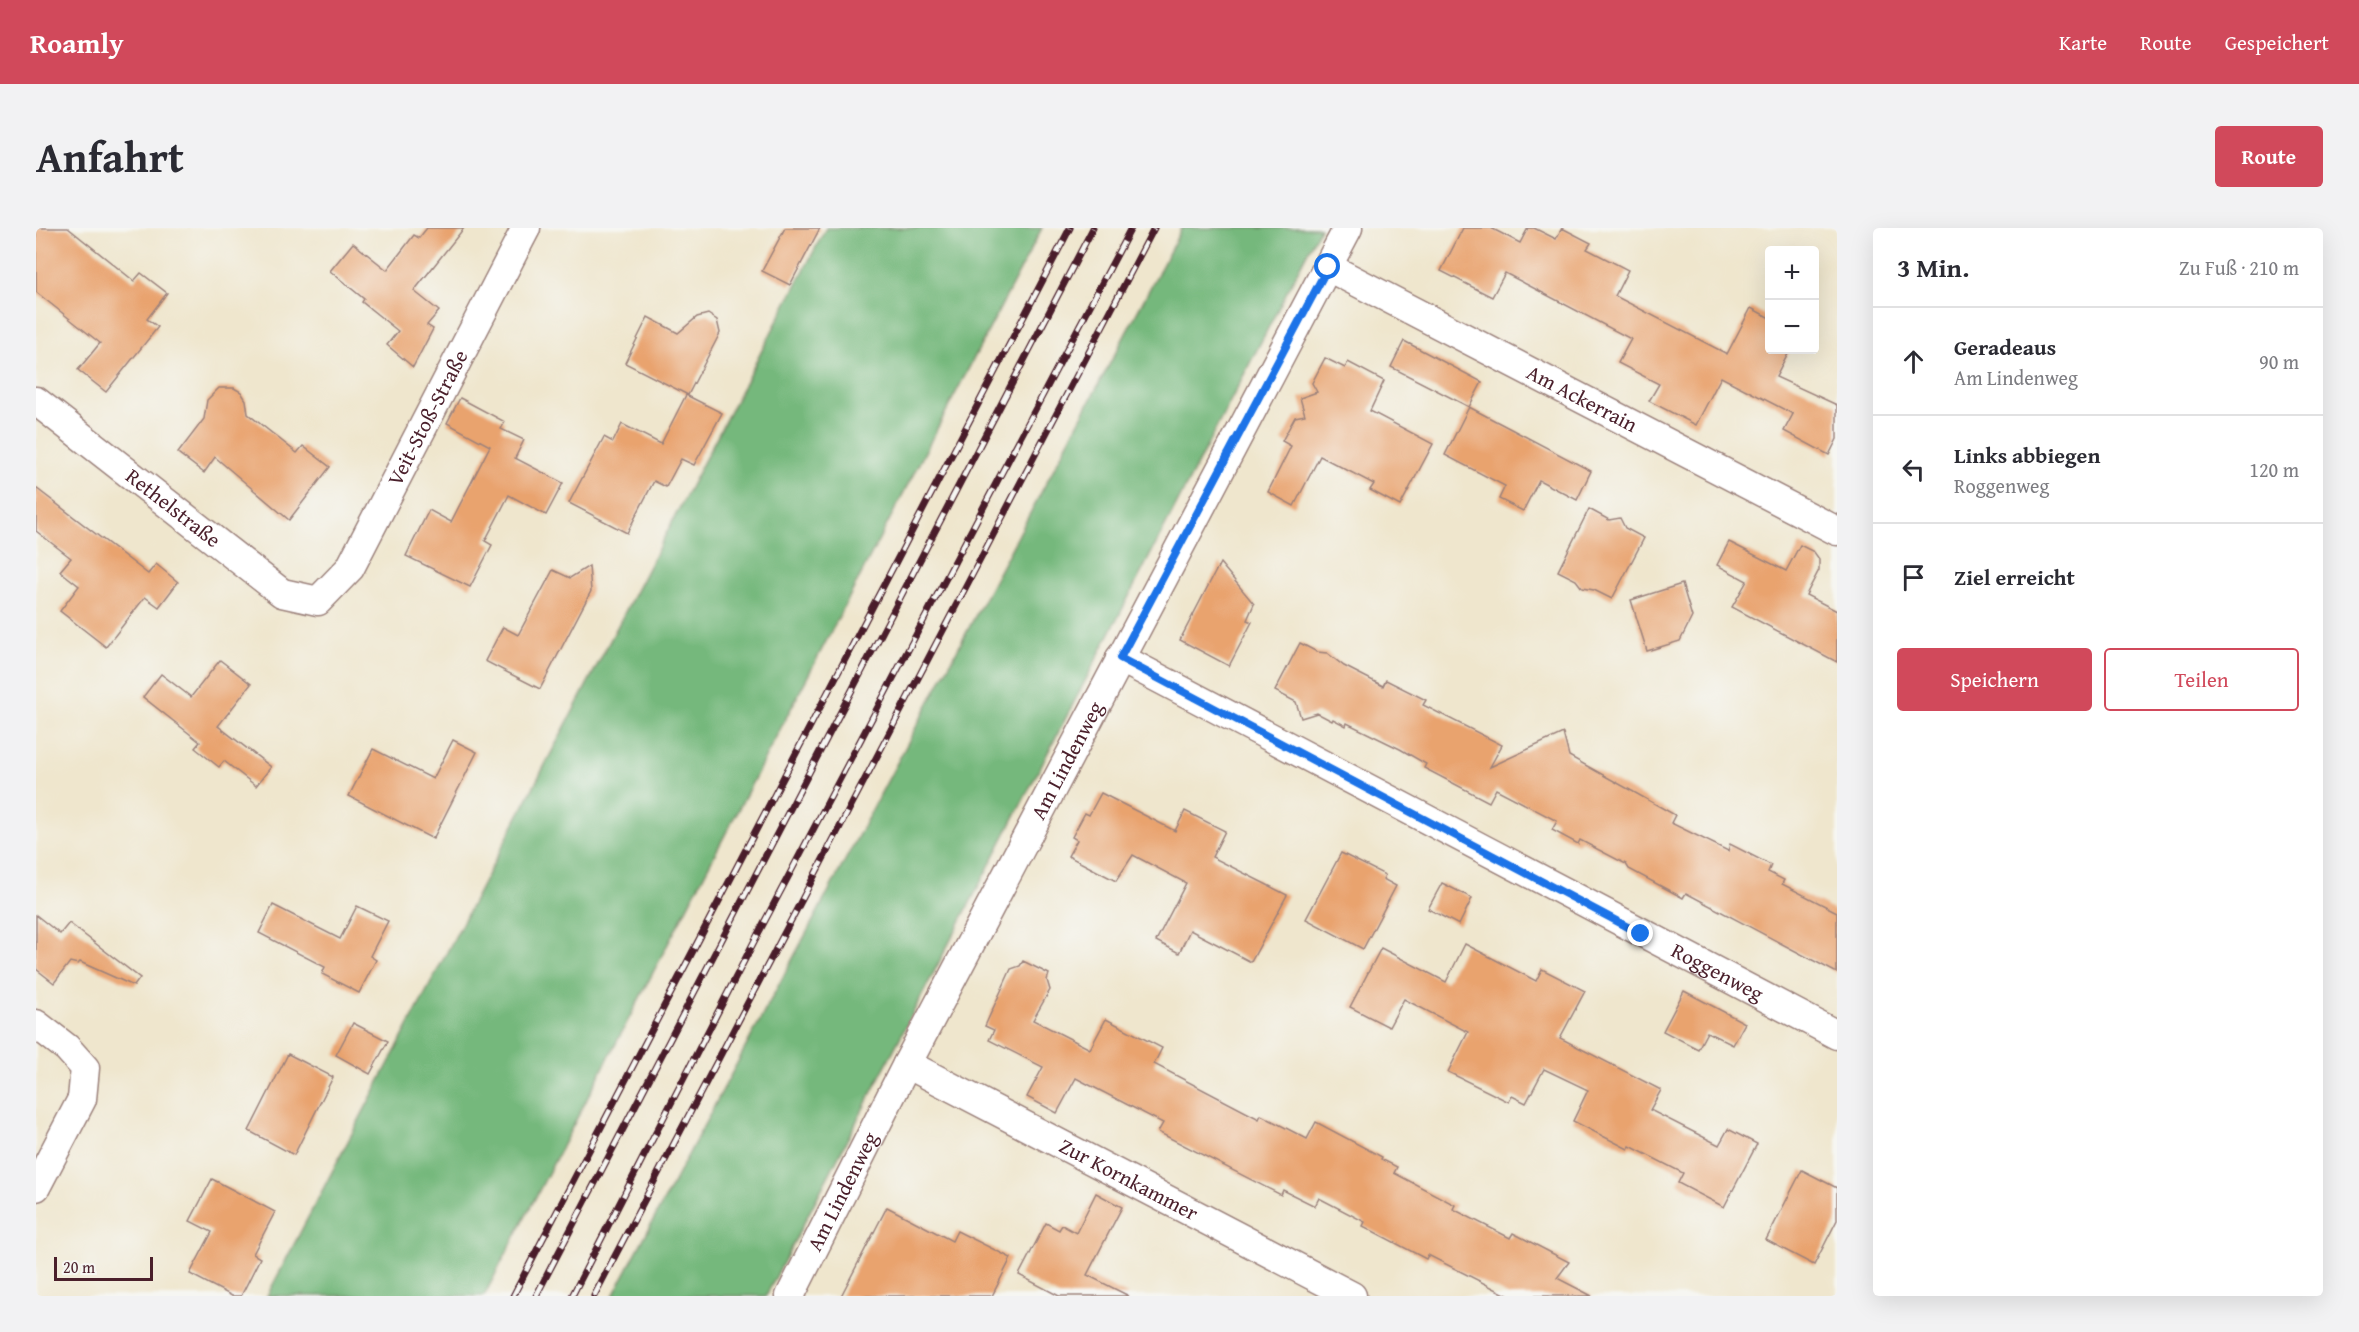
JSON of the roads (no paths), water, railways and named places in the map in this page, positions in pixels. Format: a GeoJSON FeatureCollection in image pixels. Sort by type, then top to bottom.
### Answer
{"type":"FeatureCollection","features":[{"type":"Feature","properties":{"kind":"street","name":"Veit-Stoß-Straße"},"geometry":{"type":"LineString","coordinates":[[318,601],[350,567],[526,228]]}},
{"type":"Feature","properties":{"kind":"street","name":"Am Lindenweg"},"geometry":{"type":"LineString","coordinates":[[790,1296],[907,1064],[1348,228]]}},
{"type":"Feature","properties":{"kind":"street","name":"Am Ackerrain"},"geometry":{"type":"LineString","coordinates":[[1328,267],[1837,531]]}},
{"type":"Feature","properties":{"kind":"street","name":"Rethelstraße"},"geometry":{"type":"LineString","coordinates":[[36,401],[282,593],[318,601]]}},
{"type":"Feature","properties":{"kind":"street","name":"Roggenweg"},"geometry":{"type":"LineString","coordinates":[[1120,658],[1837,1035]]}},
{"type":"Feature","properties":{"kind":"street"},"geometry":{"type":"LineString","coordinates":[[36,1024],[67,1048],[85,1068],[82,1099],[36,1187]]}},
{"type":"Feature","properties":{"kind":"street","name":"Zur Kornkammer"},"geometry":{"type":"LineString","coordinates":[[907,1064],[1352,1296]]}},
{"type":"Feature","properties":{"kind":"railway"},"geometry":{"type":"LineString","coordinates":[[513,1296],[1070,228]]}},
{"type":"Feature","properties":{"kind":"railway"},"geometry":{"type":"LineString","coordinates":[[536,1296],[1093,228]]}},
{"type":"Feature","properties":{"kind":"railway"},"geometry":{"type":"LineString","coordinates":[[572,1296],[759,932],[1131,228]]}},
{"type":"Feature","properties":{"kind":"railway"},"geometry":{"type":"LineString","coordinates":[[594,1296],[1154,228]]}}]}
